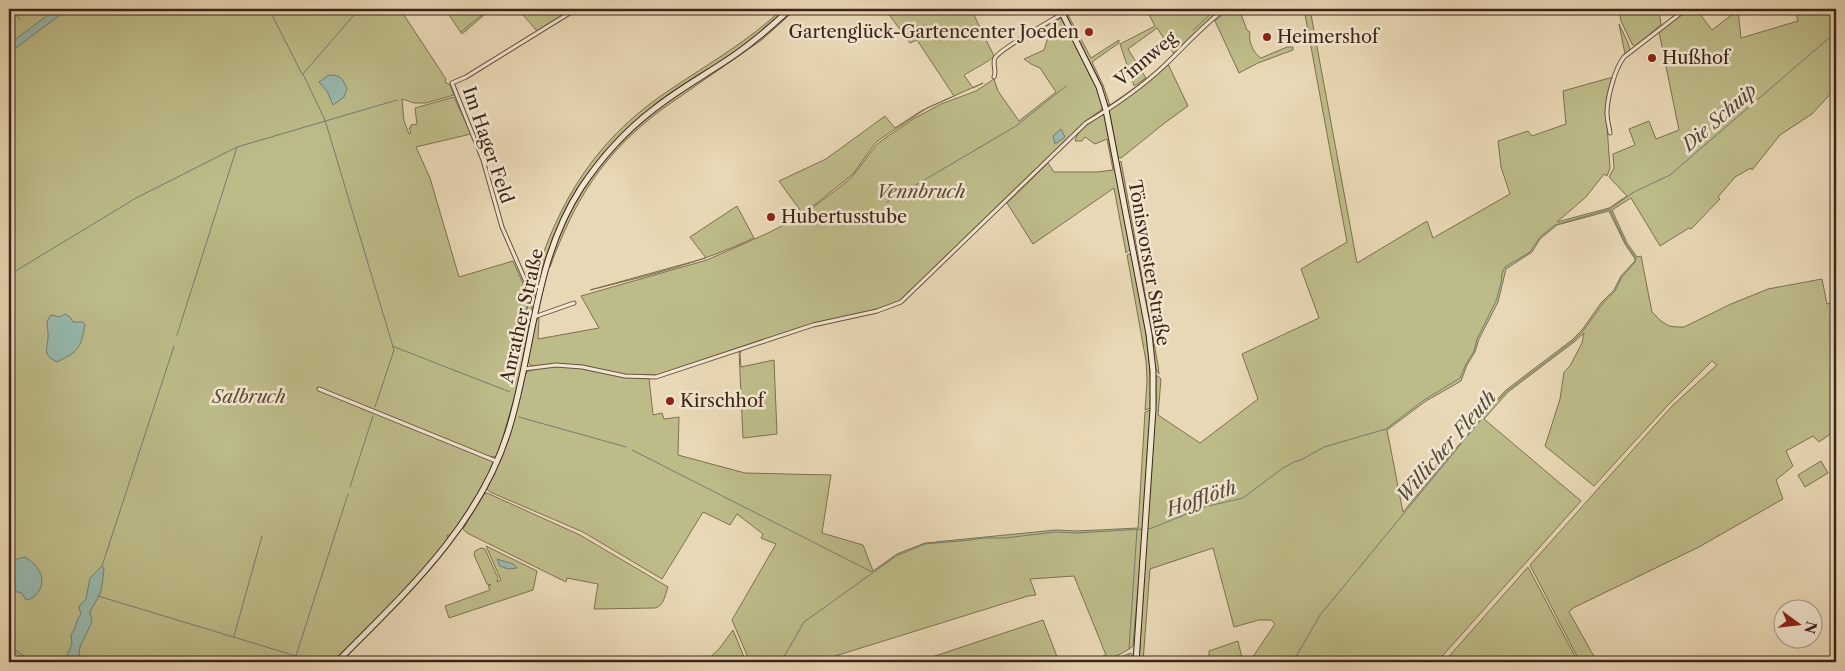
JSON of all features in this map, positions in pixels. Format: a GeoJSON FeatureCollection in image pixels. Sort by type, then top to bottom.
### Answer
{"type":"FeatureCollection","features":[{"type":"Feature","properties":{"kind":"main road","name":"Anrather Straße"},"geometry":{"type":"LineString","coordinates":[[337,662],[425,573],[452,540],[484,491],[510,426],[524,369],[539,287],[548,256],[564,218],[581,188],[606,155],[628,131],[654,108],[735,55],[764,33],[790,9]]}},
{"type":"Feature","properties":{"kind":"main road","name":"Tönisvorster Straße"},"geometry":{"type":"LineString","coordinates":[[1062,11],[1099,86],[1106,110],[1152,355],[1154,394],[1136,662]]}},
{"type":"Feature","properties":{"kind":"street","name":"Im Hager Feld"},"geometry":{"type":"LineString","coordinates":[[539,287],[526,282],[502,227],[477,143],[452,83],[466,77],[576,9]]}},
{"type":"Feature","properties":{"kind":"street"},"geometry":{"type":"LineString","coordinates":[[994,77],[996,73],[994,62],[996,56],[1062,11],[1071,9]]}},
{"type":"Feature","properties":{"kind":"street","name":"Vinnweg"},"geometry":{"type":"LineString","coordinates":[[1106,110],[1163,66],[1214,17],[1225,9]]}},
{"type":"Feature","properties":{"kind":"street"},"geometry":{"type":"LineString","coordinates":[[1610,133],[1607,114],[1619,64],[1624,57],[1686,9]]}},
{"type":"Feature","properties":{"kind":"street"},"geometry":{"type":"LineString","coordinates":[[524,369],[556,365],[582,366],[625,376],[656,377],[814,325],[877,311],[902,302],[1086,123],[1106,110]]}},
{"type":"Feature","properties":{"kind":"street"},"geometry":{"type":"LineString","coordinates":[[533,318],[574,303]]}},
{"type":"Feature","properties":{"kind":"street"},"geometry":{"type":"LineString","coordinates":[[319,389],[497,462]]}},
{"type":"Feature","properties":{"kind":"green space","name":"Salbruch"},"geometry":{"type":"Polygon","coordinates":[[[9,9],[400,9],[446,79],[445,82],[450,85],[454,95],[426,103],[414,103],[402,99],[404,121],[409,134],[411,133],[409,128],[411,125],[417,124],[415,108],[454,97],[471,134],[416,147],[430,178],[459,277],[513,261],[529,297],[526,313],[532,287],[535,290],[519,382],[497,457],[488,456],[493,461],[493,464],[479,494],[453,535],[447,535],[448,542],[403,592],[332,662],[28,662],[9,648],[9,9]]]}},
{"type":"Feature","properties":{"kind":"green space"},"geometry":{"type":"Polygon","coordinates":[[[445,9],[491,9],[462,34],[445,9]]]}},
{"type":"Feature","properties":{"kind":"green space"},"geometry":{"type":"Polygon","coordinates":[[[518,9],[556,9],[562,16],[537,31],[518,9]]]}},
{"type":"Feature","properties":{"kind":"green space"},"geometry":{"type":"Polygon","coordinates":[[[782,9],[787,9],[757,36],[619,137],[592,169],[570,204],[552,241],[538,281],[533,284],[555,224],[569,197],[603,148],[647,106],[744,41],[782,9]]]}},
{"type":"Feature","properties":{"kind":"green space"},"geometry":{"type":"Polygon","coordinates":[[[796,9],[763,39],[661,110],[623,144],[607,161],[581,199],[550,267],[548,263],[564,223],[584,187],[620,142],[655,111],[762,37],[796,9]]]}},
{"type":"Feature","properties":{"kind":"green space"},"geometry":{"type":"Polygon","coordinates":[[[885,9],[971,9],[994,56],[964,75],[973,88],[954,96],[917,40],[910,43],[885,9]]]}},
{"type":"Feature","properties":{"kind":"green space"},"geometry":{"type":"Polygon","coordinates":[[[1146,9],[1222,9],[1174,54],[1157,28],[1128,49],[1146,78],[1134,86],[1120,44],[1155,26],[1146,9]]]}},
{"type":"Feature","properties":{"kind":"green space"},"geometry":{"type":"Polygon","coordinates":[[[1229,9],[1239,9],[1247,30],[1250,32],[1252,46],[1261,58],[1287,47],[1293,47],[1293,50],[1258,63],[1239,73],[1215,21],[1229,9]]]}},
{"type":"Feature","properties":{"kind":"green space","name":"Vennbruch"},"geometry":{"type":"Polygon","coordinates":[[[1304,9],[1310,9],[1357,263],[1427,221],[1433,238],[1510,194],[1501,167],[1498,141],[1528,131],[1532,136],[1566,124],[1563,91],[1613,77],[1606,112],[1610,168],[1607,176],[1604,174],[1586,197],[1557,222],[1609,208],[1627,196],[1609,177],[1614,168],[1613,154],[1635,145],[1629,129],[1649,121],[1656,139],[1679,130],[1659,32],[1689,9],[1696,9],[1712,30],[1738,10],[1741,38],[1798,21],[1795,9],[1836,9],[1836,88],[1812,114],[1780,135],[1752,170],[1751,168],[1735,177],[1718,197],[1720,199],[1691,229],[1689,228],[1660,246],[1631,198],[1612,210],[1627,243],[1637,257],[1641,256],[1652,312],[1669,326],[1684,327],[1731,304],[1768,289],[1822,279],[1827,304],[1836,302],[1836,430],[1819,442],[1813,436],[1786,451],[1793,466],[1776,480],[1783,499],[1699,547],[1573,608],[1569,612],[1599,662],[1580,662],[1530,565],[1672,406],[1717,365],[1712,361],[1668,405],[1594,486],[1545,446],[1560,399],[1564,372],[1570,366],[1582,343],[1584,333],[1508,392],[1484,419],[1581,501],[1437,662],[1247,662],[1252,658],[1275,624],[1271,620],[1259,620],[1234,627],[1213,548],[1150,569],[1143,662],[1139,662],[1147,531],[1143,531],[1133,646],[1107,659],[1090,662],[1106,655],[1074,576],[1030,579],[1036,595],[816,662],[750,662],[732,620],[776,544],[761,538],[763,534],[737,514],[730,525],[703,512],[662,579],[583,532],[490,492],[487,489],[511,431],[525,375],[528,371],[534,370],[534,366],[530,365],[528,361],[535,321],[539,318],[538,339],[599,328],[581,296],[707,260],[803,215],[852,177],[877,144],[913,119],[941,104],[976,91],[994,79],[998,91],[1019,121],[1056,92],[1040,68],[1024,59],[1044,50],[1050,31],[1045,26],[1061,18],[1094,81],[1103,104],[1102,109],[1083,124],[902,300],[877,309],[808,325],[658,375],[624,375],[623,377],[649,378],[653,415],[662,413],[664,419],[679,417],[678,455],[745,473],[831,475],[822,533],[863,545],[873,571],[897,554],[925,543],[1056,530],[1077,531],[1138,528],[1145,412],[1151,410],[1147,528],[1156,376],[1161,379],[1158,415],[1200,443],[1258,399],[1242,354],[1319,318],[1301,269],[1347,242],[1304,9]],[[1609,211],[1557,225],[1540,239],[1532,252],[1506,269],[1498,302],[1479,339],[1461,381],[1426,401],[1387,430],[1403,512],[1506,390],[1572,340],[1582,330],[1601,303],[1614,290],[1621,276],[1635,261],[1609,211]]]}},
{"type":"Feature","properties":{"kind":"green space"},"geometry":{"type":"Polygon","coordinates":[[[1659,9],[1661,25],[1635,46],[1632,44],[1621,21],[1619,10],[1659,9]]]}},
{"type":"Feature","properties":{"kind":"green space"},"geometry":{"type":"Polygon","coordinates":[[[1067,13],[1091,58],[1119,40],[1119,43],[1092,62],[1110,105],[1107,104],[1098,78],[1066,16],[1067,13]]]}},
{"type":"Feature","properties":{"kind":"green space"},"geometry":{"type":"Polygon","coordinates":[[[1619,24],[1630,50],[1625,54],[1619,24]]]}},
{"type":"Feature","properties":{"kind":"green space"},"geometry":{"type":"Polygon","coordinates":[[[1168,64],[1188,106],[1121,158],[1118,157],[1109,110],[1168,64]]]}},
{"type":"Feature","properties":{"kind":"green space"},"geometry":{"type":"Polygon","coordinates":[[[926,109],[876,142],[853,174],[802,213],[779,181],[826,159],[885,116],[895,128],[926,109]]]}},
{"type":"Feature","properties":{"kind":"green space"},"geometry":{"type":"Polygon","coordinates":[[[1104,115],[1106,117],[1130,249],[1126,253],[1114,188],[1033,244],[1007,203],[1048,163],[1054,172],[1113,170],[1107,139],[1095,144],[1085,137],[1082,141],[1075,141],[1086,125],[1104,115]]]}},
{"type":"Feature","properties":{"kind":"green space"},"geometry":{"type":"Polygon","coordinates":[[[1121,161],[1159,374],[1155,368],[1151,335],[1119,163],[1121,161]]]}},
{"type":"Feature","properties":{"kind":"green space"},"geometry":{"type":"Polygon","coordinates":[[[737,206],[754,238],[706,258],[690,237],[737,206]]]}},
{"type":"Feature","properties":{"kind":"green space"},"geometry":{"type":"Polygon","coordinates":[[[1127,255],[1132,256],[1143,313],[1150,369],[1151,408],[1145,410],[1146,361],[1127,255]]]}},
{"type":"Feature","properties":{"kind":"green space"},"geometry":{"type":"Polygon","coordinates":[[[699,260],[653,274],[590,290],[699,260]]]}},
{"type":"Feature","properties":{"kind":"green space"},"geometry":{"type":"Polygon","coordinates":[[[742,350],[740,354],[741,367],[774,360],[777,434],[743,438],[739,351],[742,350]]]}},
{"type":"Feature","properties":{"kind":"green space"},"geometry":{"type":"Polygon","coordinates":[[[1821,461],[1828,473],[1805,487],[1798,475],[1821,461]]]}},
{"type":"Feature","properties":{"kind":"green space"},"geometry":{"type":"Polygon","coordinates":[[[487,493],[580,535],[668,587],[662,603],[655,608],[594,609],[598,584],[567,578],[566,582],[467,533],[463,529],[484,494],[487,493]]]}},
{"type":"Feature","properties":{"kind":"green space"},"geometry":{"type":"Polygon","coordinates":[[[486,546],[537,571],[533,590],[449,618],[445,606],[490,590],[488,586],[491,585],[487,584],[474,555],[475,551],[481,548],[485,549],[498,578],[497,582],[501,580],[486,546]]]}},
{"type":"Feature","properties":{"kind":"green space"},"geometry":{"type":"Polygon","coordinates":[[[1528,567],[1578,662],[1444,662],[1528,567]]]}},
{"type":"Feature","properties":{"kind":"green space"},"geometry":{"type":"Polygon","coordinates":[[[1043,620],[1059,662],[917,662],[1043,620]]]}},
{"type":"Feature","properties":{"kind":"green space"},"geometry":{"type":"Polygon","coordinates":[[[733,630],[746,662],[705,662],[719,649],[733,630]]]}},
{"type":"Feature","properties":{"kind":"green space"},"geometry":{"type":"Polygon","coordinates":[[[1238,641],[1243,662],[1209,662],[1209,651],[1238,641]]]}},
{"type":"Feature","properties":{"kind":"green space"},"geometry":{"type":"Polygon","coordinates":[[[1131,653],[1133,662],[1107,662],[1131,653]]]}},
{"type":"Feature","properties":{"kind":"water"},"geometry":{"type":"Polygon","coordinates":[[[56,9],[68,9],[9,53],[9,44],[56,9]]]}},
{"type":"Feature","properties":{"kind":"water"},"geometry":{"type":"Polygon","coordinates":[[[329,75],[341,78],[347,89],[344,97],[333,105],[327,91],[319,82],[329,75]]]}},
{"type":"Feature","properties":{"kind":"water"},"geometry":{"type":"Polygon","coordinates":[[[1061,129],[1065,137],[1055,144],[1053,136],[1061,129]]]}},
{"type":"Feature","properties":{"kind":"water"},"geometry":{"type":"Polygon","coordinates":[[[65,314],[73,322],[83,322],[85,325],[80,344],[74,352],[57,362],[49,356],[46,350],[48,339],[47,321],[51,315],[60,317],[65,314]]]}},
{"type":"Feature","properties":{"kind":"water"},"geometry":{"type":"Polygon","coordinates":[[[25,557],[40,571],[42,581],[39,591],[32,598],[26,600],[22,593],[14,591],[9,593],[9,561],[25,557]]]}},
{"type":"Feature","properties":{"kind":"water"},"geometry":{"type":"Polygon","coordinates":[[[497,559],[513,564],[517,568],[508,569],[500,566],[497,559]]]}},
{"type":"Feature","properties":{"kind":"water"},"geometry":{"type":"Polygon","coordinates":[[[102,566],[104,569],[100,594],[90,612],[92,622],[80,647],[78,662],[64,662],[72,644],[71,635],[81,614],[80,605],[86,599],[90,578],[102,566]]]}},
{"type":"Feature","properties":{"kind":"waterway"},"geometry":{"type":"LineString","coordinates":[[12,9],[20,20]]}},
{"type":"Feature","properties":{"kind":"waterway"},"geometry":{"type":"LineString","coordinates":[[269,9],[302,74]]}},
{"type":"Feature","properties":{"kind":"waterway"},"geometry":{"type":"LineString","coordinates":[[359,9],[303,74],[325,120],[394,350],[375,407]]}},
{"type":"Feature","properties":{"kind":"waterway"},"geometry":{"type":"LineString","coordinates":[[461,32],[489,9]]}},
{"type":"Feature","properties":{"kind":"waterway"},"geometry":{"type":"LineString","coordinates":[[1193,30],[1216,9]]}},
{"type":"Feature","properties":{"kind":"waterway","name":"Hofflöth"},"geometry":{"type":"LineString","coordinates":[[1147,529],[1204,507],[1243,498],[1283,468],[1324,447],[1386,429],[1424,400],[1460,378],[1496,301],[1505,267],[1530,252],[1540,237],[1555,225],[1610,209],[1634,192],[1670,175],[1836,32]]}},
{"type":"Feature","properties":{"kind":"waterway"},"geometry":{"type":"LineString","coordinates":[[887,202],[1016,126],[1066,86]]}},
{"type":"Feature","properties":{"kind":"waterway"},"geometry":{"type":"LineString","coordinates":[[177,335],[237,147],[397,100]]}},
{"type":"Feature","properties":{"kind":"waterway"},"geometry":{"type":"LineString","coordinates":[[9,275],[136,198],[237,147]]}},
{"type":"Feature","properties":{"kind":"waterway","name":"Willicher Fleuth"},"geometry":{"type":"LineString","coordinates":[[1293,662],[1320,615],[1493,405],[1506,392],[1573,341],[1615,291],[1622,277],[1635,262],[1636,258],[1626,244],[1610,210]]}},
{"type":"Feature","properties":{"kind":"waterway"},"geometry":{"type":"LineString","coordinates":[[102,566],[174,346]]}},
{"type":"Feature","properties":{"kind":"waterway"},"geometry":{"type":"LineString","coordinates":[[392,346],[510,392]]}},
{"type":"Feature","properties":{"kind":"waterway"},"geometry":{"type":"LineString","coordinates":[[350,487],[373,416]]}},
{"type":"Feature","properties":{"kind":"waterway"},"geometry":{"type":"LineString","coordinates":[[519,417],[626,447]]}},
{"type":"Feature","properties":{"kind":"waterway"},"geometry":{"type":"LineString","coordinates":[[632,450],[872,572]]}},
{"type":"Feature","properties":{"kind":"waterway"},"geometry":{"type":"LineString","coordinates":[[294,662],[348,494]]}},
{"type":"Feature","properties":{"kind":"waterway","name":"Hofflöth"},"geometry":{"type":"LineString","coordinates":[[781,662],[804,622],[896,556],[925,544],[1055,532],[1077,533],[1143,529]]}},
{"type":"Feature","properties":{"kind":"waterway"},"geometry":{"type":"LineString","coordinates":[[1129,649],[1137,530]]}},
{"type":"Feature","properties":{"kind":"waterway"},"geometry":{"type":"LineString","coordinates":[[234,636],[262,536]]}},
{"type":"Feature","properties":{"kind":"waterway"},"geometry":{"type":"LineString","coordinates":[[98,596],[296,656]]}},
{"type":"Feature","properties":{"kind":"waterway"},"geometry":{"type":"LineString","coordinates":[[9,645],[32,662]]}},
{"type":"Feature","properties":{"kind":"waterway"},"geometry":{"type":"LineString","coordinates":[[1128,662],[1129,654]]}},
{"type":"Feature","properties":{"kind":"place","name":"Gartenglück-Gartencenter Joeden"},"geometry":{"type":"Point","coordinates":[1089,32]}},
{"type":"Feature","properties":{"kind":"place","name":"Heimershof"},"geometry":{"type":"Point","coordinates":[1267,37]}},
{"type":"Feature","properties":{"kind":"place","name":"Hußhof"},"geometry":{"type":"Point","coordinates":[1652,58]}},
{"type":"Feature","properties":{"kind":"place","name":"Hubertusstube"},"geometry":{"type":"Point","coordinates":[771,217]}},
{"type":"Feature","properties":{"kind":"place","name":"Kirschhof"},"geometry":{"type":"Point","coordinates":[670,401]}},
{"type":"Feature","properties":{"kind":"water label","name":"Die Schuip"},"geometry":{"type":"Point","coordinates":[1719,117]}}]}
